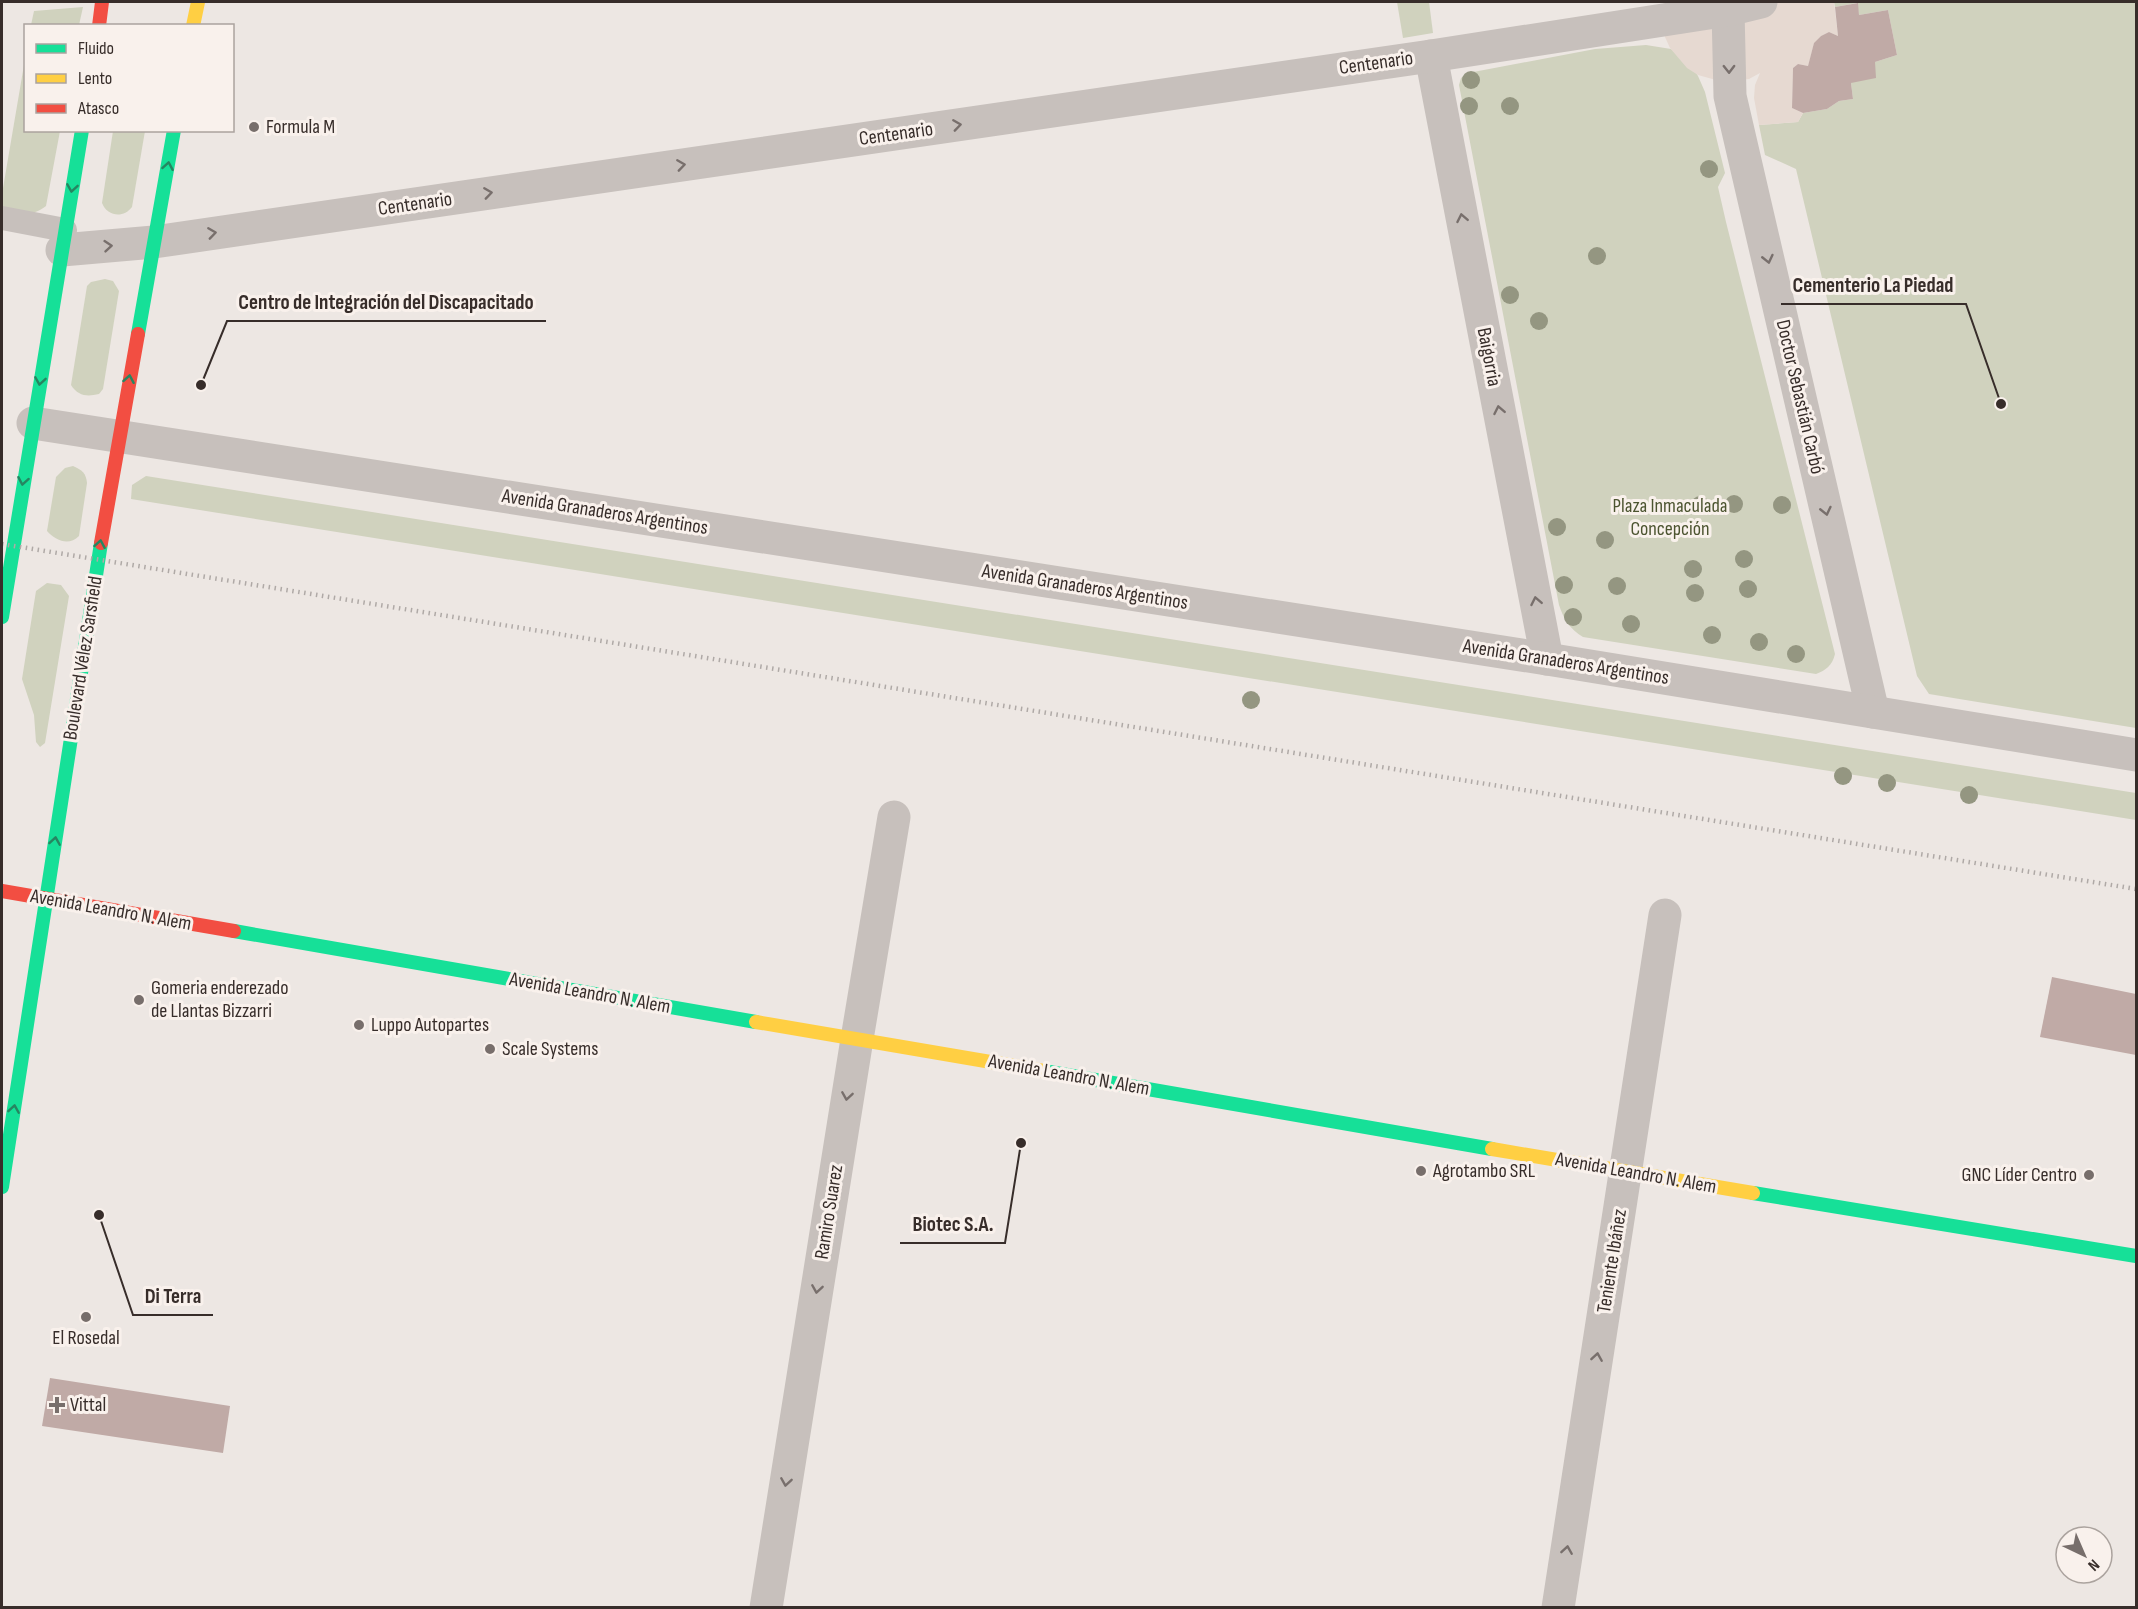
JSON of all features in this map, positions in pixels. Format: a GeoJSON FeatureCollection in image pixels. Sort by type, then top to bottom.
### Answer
{"type":"FeatureCollection","features":[{"type":"Feature","properties":{"kind":"main road"},"geometry":{"type":"LineString","coordinates":[[99,24],[102,2]]}},
{"type":"Feature","properties":{"kind":"main road"},"geometry":{"type":"LineString","coordinates":[[193,24],[198,2]]}},
{"type":"Feature","properties":{"kind":"main road"},"geometry":{"type":"LineString","coordinates":[[2,617],[82,132]]}},
{"type":"Feature","properties":{"kind":"main road","name":"Boulevard Vélez Sarsfield"},"geometry":{"type":"LineString","coordinates":[[2,1187],[93,591],[174,132]]}},
{"type":"Feature","properties":{"kind":"main road","name":"Avenida Leandro N. Alem"},"geometry":{"type":"LineString","coordinates":[[2,891],[1626,1172],[2136,1256]]}},
{"type":"Feature","properties":{"kind":"street","name":"Centenario"},"geometry":{"type":"LineString","coordinates":[[64,240],[154,242],[1431,56],[1728,10],[1761,2]]}},
{"type":"Feature","properties":{"kind":"street","name":"Doctor Sebastián Carbó"},"geometry":{"type":"LineString","coordinates":[[1728,10],[1730,96],[1873,712]]}},
{"type":"Feature","properties":{"kind":"street","name":"Baigorria"},"geometry":{"type":"LineString","coordinates":[[1431,56],[1547,658]]}},
{"type":"Feature","properties":{"kind":"street","name":"Avenida Granaderos Argentinos"},"geometry":{"type":"LineString","coordinates":[[33,423],[1547,658],[2136,756]]}},
{"type":"Feature","properties":{"kind":"street","name":"Ramiro Suarez"},"geometry":{"type":"LineString","coordinates":[[766,1608],[894,817]]}},
{"type":"Feature","properties":{"kind":"street","name":"Teniente Ibáñez"},"geometry":{"type":"LineString","coordinates":[[1558,1608],[1665,915]]}},
{"type":"Feature","properties":{"kind":"lane"},"geometry":{"type":"LineString","coordinates":[[2,218],[64,240]]}},
{"type":"Feature","properties":{"kind":"green space"},"geometry":{"type":"Polygon","coordinates":[[[1397,2],[1429,2],[1433,33],[1403,38],[1397,2]]]}},
{"type":"Feature","properties":{"kind":"green space"},"geometry":{"type":"Polygon","coordinates":[[[1834,2],[2136,2],[2136,728],[1929,694],[1917,676],[1796,169],[1765,155],[1759,125],[1798,122],[1803,113],[1827,109],[1839,101],[1853,99],[1851,83],[1875,62],[1897,55],[1888,10],[1859,15],[1857,3],[1835,7],[1834,2]]]}},
{"type":"Feature","properties":{"kind":"green space"},"geometry":{"type":"Polygon","coordinates":[[[83,7],[79,24],[31,24],[34,11],[83,7]]]}},
{"type":"Feature","properties":{"kind":"green space","name":"Plaza Inmaculada Concepción"},"geometry":{"type":"Polygon","coordinates":[[[1646,45],[1671,49],[1690,63],[1705,92],[1725,173],[1718,187],[1726,222],[1835,654],[1828,667],[1816,674],[1583,637],[1568,624],[1559,605],[1459,85],[1461,78],[1468,73],[1595,49],[1646,45]]]}},
{"type":"Feature","properties":{"kind":"green space"},"geometry":{"type":"Polygon","coordinates":[[[24,65],[24,132],[60,132],[46,206],[35,212],[19,212],[2,207],[2,194],[24,65]]]}},
{"type":"Feature","properties":{"kind":"green space"},"geometry":{"type":"Polygon","coordinates":[[[113,132],[145,132],[132,207],[124,213],[116,214],[108,211],[102,203],[113,132]]]}},
{"type":"Feature","properties":{"kind":"green space"},"geometry":{"type":"Polygon","coordinates":[[[105,279],[113,281],[119,291],[103,389],[99,394],[87,395],[80,393],[71,385],[87,286],[91,282],[105,279]]]}},
{"type":"Feature","properties":{"kind":"green space"},"geometry":{"type":"Polygon","coordinates":[[[73,466],[83,472],[87,483],[79,536],[71,541],[63,541],[47,531],[56,477],[65,468],[73,466]]]}},
{"type":"Feature","properties":{"kind":"green space"},"geometry":{"type":"Polygon","coordinates":[[[146,476],[2136,793],[2136,820],[131,499],[132,485],[146,476]]]}},
{"type":"Feature","properties":{"kind":"green space"},"geometry":{"type":"Polygon","coordinates":[[[47,583],[61,585],[69,596],[45,743],[40,747],[36,742],[34,715],[22,679],[36,591],[47,583]]]}},
{"type":"Feature","properties":{"kind":"shaded area"},"geometry":{"type":"Polygon","coordinates":[[[1664,2],[1834,2],[1838,36],[1829,32],[1821,36],[1814,44],[1808,66],[1798,64],[1793,68],[1792,108],[1803,113],[1798,122],[1759,125],[1754,98],[1755,85],[1760,73],[1749,79],[1723,82],[1698,75],[1687,68],[1670,48],[1665,37],[1662,14],[1664,2]]]}},
{"type":"Feature","properties":{"kind":"building"},"geometry":{"type":"Polygon","coordinates":[[[1858,3],[1859,15],[1888,10],[1897,55],[1875,62],[1876,78],[1851,83],[1853,99],[1839,101],[1827,109],[1803,113],[1792,108],[1793,68],[1798,64],[1808,66],[1814,43],[1821,36],[1829,32],[1838,36],[1835,7],[1858,3]]]}},
{"type":"Feature","properties":{"kind":"building"},"geometry":{"type":"Polygon","coordinates":[[[2052,977],[2136,994],[2136,1055],[2040,1037],[2052,977]]]}},
{"type":"Feature","properties":{"kind":"building"},"geometry":{"type":"Polygon","coordinates":[[[50,1378],[230,1406],[223,1453],[42,1426],[50,1378]]]}},
{"type":"Feature","properties":{"kind":"railway"},"geometry":{"type":"LineString","coordinates":[[2,544],[2136,889]]}},
{"type":"Feature","properties":{"kind":"traffic: fast"},"geometry":{"type":"LineString","coordinates":[[2,617],[82,132]]}},
{"type":"Feature","properties":{"kind":"traffic: fast"},"geometry":{"type":"LineString","coordinates":[[138,334],[174,132]]}},
{"type":"Feature","properties":{"kind":"traffic: fast"},"geometry":{"type":"LineString","coordinates":[[2,1187],[101,543]]}},
{"type":"Feature","properties":{"kind":"traffic: fast"},"geometry":{"type":"LineString","coordinates":[[234,931],[756,1022]]}},
{"type":"Feature","properties":{"kind":"traffic: fast"},"geometry":{"type":"LineString","coordinates":[[1044,1071],[1492,1149]]}},
{"type":"Feature","properties":{"kind":"traffic: fast"},"geometry":{"type":"LineString","coordinates":[[1753,1193],[2136,1256]]}},
{"type":"Feature","properties":{"kind":"traffic: slow"},"geometry":{"type":"LineString","coordinates":[[193,24],[198,2]]}},
{"type":"Feature","properties":{"kind":"traffic: slow"},"geometry":{"type":"LineString","coordinates":[[756,1022],[1044,1071]]}},
{"type":"Feature","properties":{"kind":"traffic: slow"},"geometry":{"type":"LineString","coordinates":[[1492,1149],[1753,1193]]}},
{"type":"Feature","properties":{"kind":"traffic: jam"},"geometry":{"type":"LineString","coordinates":[[99,24],[102,2]]}},
{"type":"Feature","properties":{"kind":"traffic: jam"},"geometry":{"type":"LineString","coordinates":[[101,543],[138,334]]}},
{"type":"Feature","properties":{"kind":"traffic: jam"},"geometry":{"type":"LineString","coordinates":[[2,891],[234,931]]}},
{"type":"Feature","properties":{"kind":"place","name":"Formula M"},"geometry":{"type":"Point","coordinates":[254,127]}},
{"type":"Feature","properties":{"kind":"place","name":"Centro de Integración del Discapacitado"},"geometry":{"type":"Point","coordinates":[201,385]}},
{"type":"Feature","properties":{"kind":"place","name":"Cementerio La Piedad"},"geometry":{"type":"Point","coordinates":[2001,404]}},
{"type":"Feature","properties":{"kind":"place","name":"Gomeria enderezado de Llantas Bizzarri"},"geometry":{"type":"Point","coordinates":[139,1000]}},
{"type":"Feature","properties":{"kind":"place","name":"Luppo Autopartes"},"geometry":{"type":"Point","coordinates":[359,1025]}},
{"type":"Feature","properties":{"kind":"place","name":"Scale Systems"},"geometry":{"type":"Point","coordinates":[490,1049]}},
{"type":"Feature","properties":{"kind":"place","name":"Biotec S.A."},"geometry":{"type":"Point","coordinates":[1021,1143]}},
{"type":"Feature","properties":{"kind":"place","name":"Agrotambo SRL"},"geometry":{"type":"Point","coordinates":[1421,1171]}},
{"type":"Feature","properties":{"kind":"place","name":"GNC Líder Centro"},"geometry":{"type":"Point","coordinates":[2089,1175]}},
{"type":"Feature","properties":{"kind":"place","name":"Di Terra"},"geometry":{"type":"Point","coordinates":[99,1215]}},
{"type":"Feature","properties":{"kind":"place","name":"El Rosedal"},"geometry":{"type":"Point","coordinates":[86,1317]}},
{"type":"Feature","properties":{"kind":"place","name":"Vittal"},"geometry":{"type":"Point","coordinates":[57,1405]}}]}
